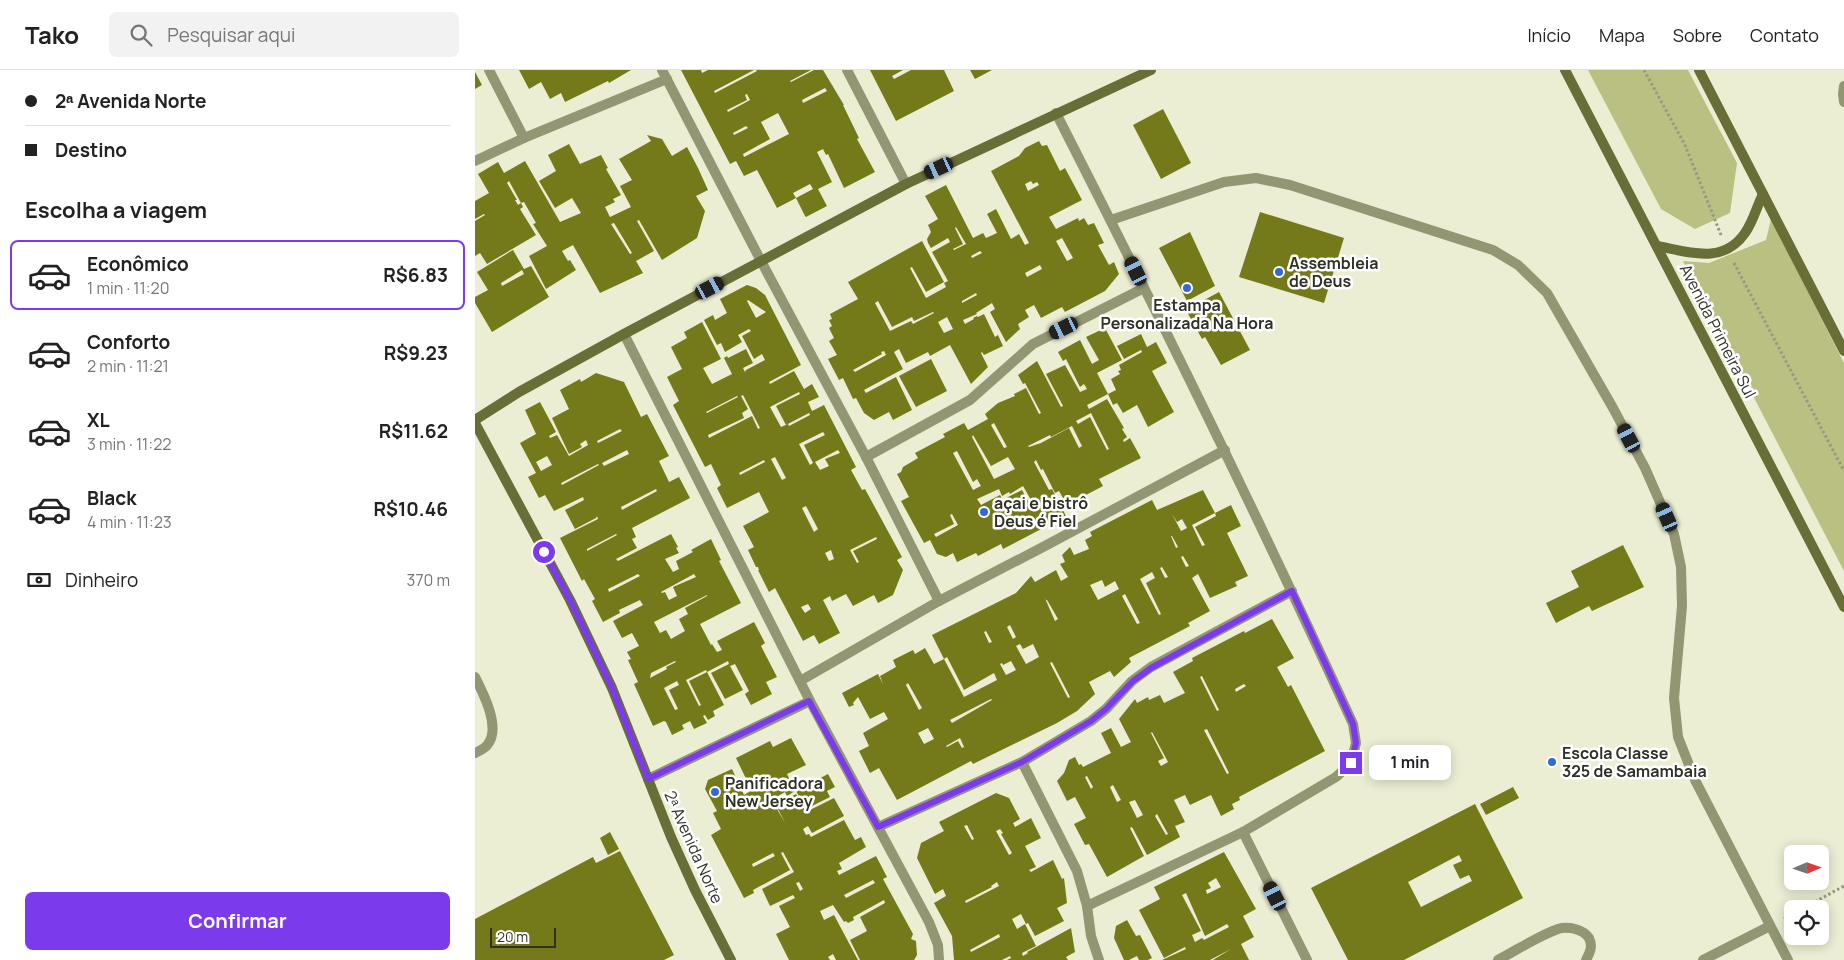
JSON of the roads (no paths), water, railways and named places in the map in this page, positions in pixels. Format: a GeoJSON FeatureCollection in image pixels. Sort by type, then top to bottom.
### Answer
{"type":"FeatureCollection","features":[{"type":"Feature","properties":{"kind":"street"},"geometry":{"type":"LineString","coordinates":[[489,70],[524,138]]}},
{"type":"Feature","properties":{"kind":"street"},"geometry":{"type":"LineString","coordinates":[[847,70],[906,184]]}},
{"type":"Feature","properties":{"kind":"street"},"geometry":{"type":"LineString","coordinates":[[475,421],[519,392],[624,334],[906,184],[1151,70]]}},
{"type":"Feature","properties":{"kind":"street","name":"Avenida Primeira Sul"},"geometry":{"type":"LineString","coordinates":[[1565,70],[1844,607]]}},
{"type":"Feature","properties":{"kind":"street"},"geometry":{"type":"LineString","coordinates":[[1699,70],[1844,351]]}},
{"type":"Feature","properties":{"kind":"street"},"geometry":{"type":"LineString","coordinates":[[475,161],[665,75],[939,601]]}},
{"type":"Feature","properties":{"kind":"street"},"geometry":{"type":"LineString","coordinates":[[1844,86],[1844,102]]}},
{"type":"Feature","properties":{"kind":"street"},"geometry":{"type":"LineString","coordinates":[[1056,113],[1225,450],[1353,724],[1356,743],[1351,763],[1336,777],[1243,832],[1087,906]]}},
{"type":"Feature","properties":{"kind":"street"},"geometry":{"type":"LineString","coordinates":[[1111,220],[1224,182],[1256,178],[1290,185],[1493,250],[1517,265],[1547,293],[1613,408],[1640,460],[1674,534],[1681,567],[1682,606],[1674,698],[1678,737],[1695,780],[1788,960]]}},
{"type":"Feature","properties":{"kind":"street"},"geometry":{"type":"LineString","coordinates":[[1657,246],[1701,255],[1728,251],[1745,233],[1763,194]]}},
{"type":"Feature","properties":{"kind":"street"},"geometry":{"type":"LineString","coordinates":[[866,458],[970,400],[1033,344],[1144,288]]}},
{"type":"Feature","properties":{"kind":"street"},"geometry":{"type":"LineString","coordinates":[[624,334],[809,701],[929,922],[938,945],[939,960]]}},
{"type":"Feature","properties":{"kind":"street","name":"2ᵃ Avenida Norte"},"geometry":{"type":"LineString","coordinates":[[475,421],[570,600],[612,688],[671,837],[695,890],[731,960]]}},
{"type":"Feature","properties":{"kind":"street"},"geometry":{"type":"LineString","coordinates":[[800,681],[939,601],[1225,450]]}},
{"type":"Feature","properties":{"kind":"street"},"geometry":{"type":"LineString","coordinates":[[878,827],[1022,762],[1091,721],[1106,709],[1133,681],[1151,668],[1292,591]]}},
{"type":"Feature","properties":{"kind":"street"},"geometry":{"type":"LineString","coordinates":[[475,677],[491,714],[493,732],[488,744],[475,753]]}},
{"type":"Feature","properties":{"kind":"street"},"geometry":{"type":"LineString","coordinates":[[648,779],[809,701]]}},
{"type":"Feature","properties":{"kind":"street"},"geometry":{"type":"LineString","coordinates":[[1022,762],[1077,871],[1087,906],[1091,936],[1099,960]]}},
{"type":"Feature","properties":{"kind":"street"},"geometry":{"type":"LineString","coordinates":[[1243,832],[1307,960]]}},
{"type":"Feature","properties":{"kind":"street"},"geometry":{"type":"LineString","coordinates":[[1703,960],[1770,926]]}},
{"type":"Feature","properties":{"kind":"street"},"geometry":{"type":"LineString","coordinates":[[1498,960],[1559,928],[1577,929],[1585,933],[1591,941],[1590,954],[1586,960]]}},
{"type":"Feature","properties":{"kind":"place","name":"Assembleia de Deus"},"geometry":{"type":"Point","coordinates":[1279,272]}},
{"type":"Feature","properties":{"kind":"place","name":"Estampa Personalizada Na Hora"},"geometry":{"type":"Point","coordinates":[1187,288]}},
{"type":"Feature","properties":{"kind":"place","name":"açai e bistrô Deus é Fiel"},"geometry":{"type":"Point","coordinates":[984,512]}},
{"type":"Feature","properties":{"kind":"place","name":"Escola Classe 325 de Samambaia"},"geometry":{"type":"Point","coordinates":[1552,762]}},
{"type":"Feature","properties":{"kind":"place","name":"Panificadora New Jersey"},"geometry":{"type":"Point","coordinates":[715,792]}}]}
